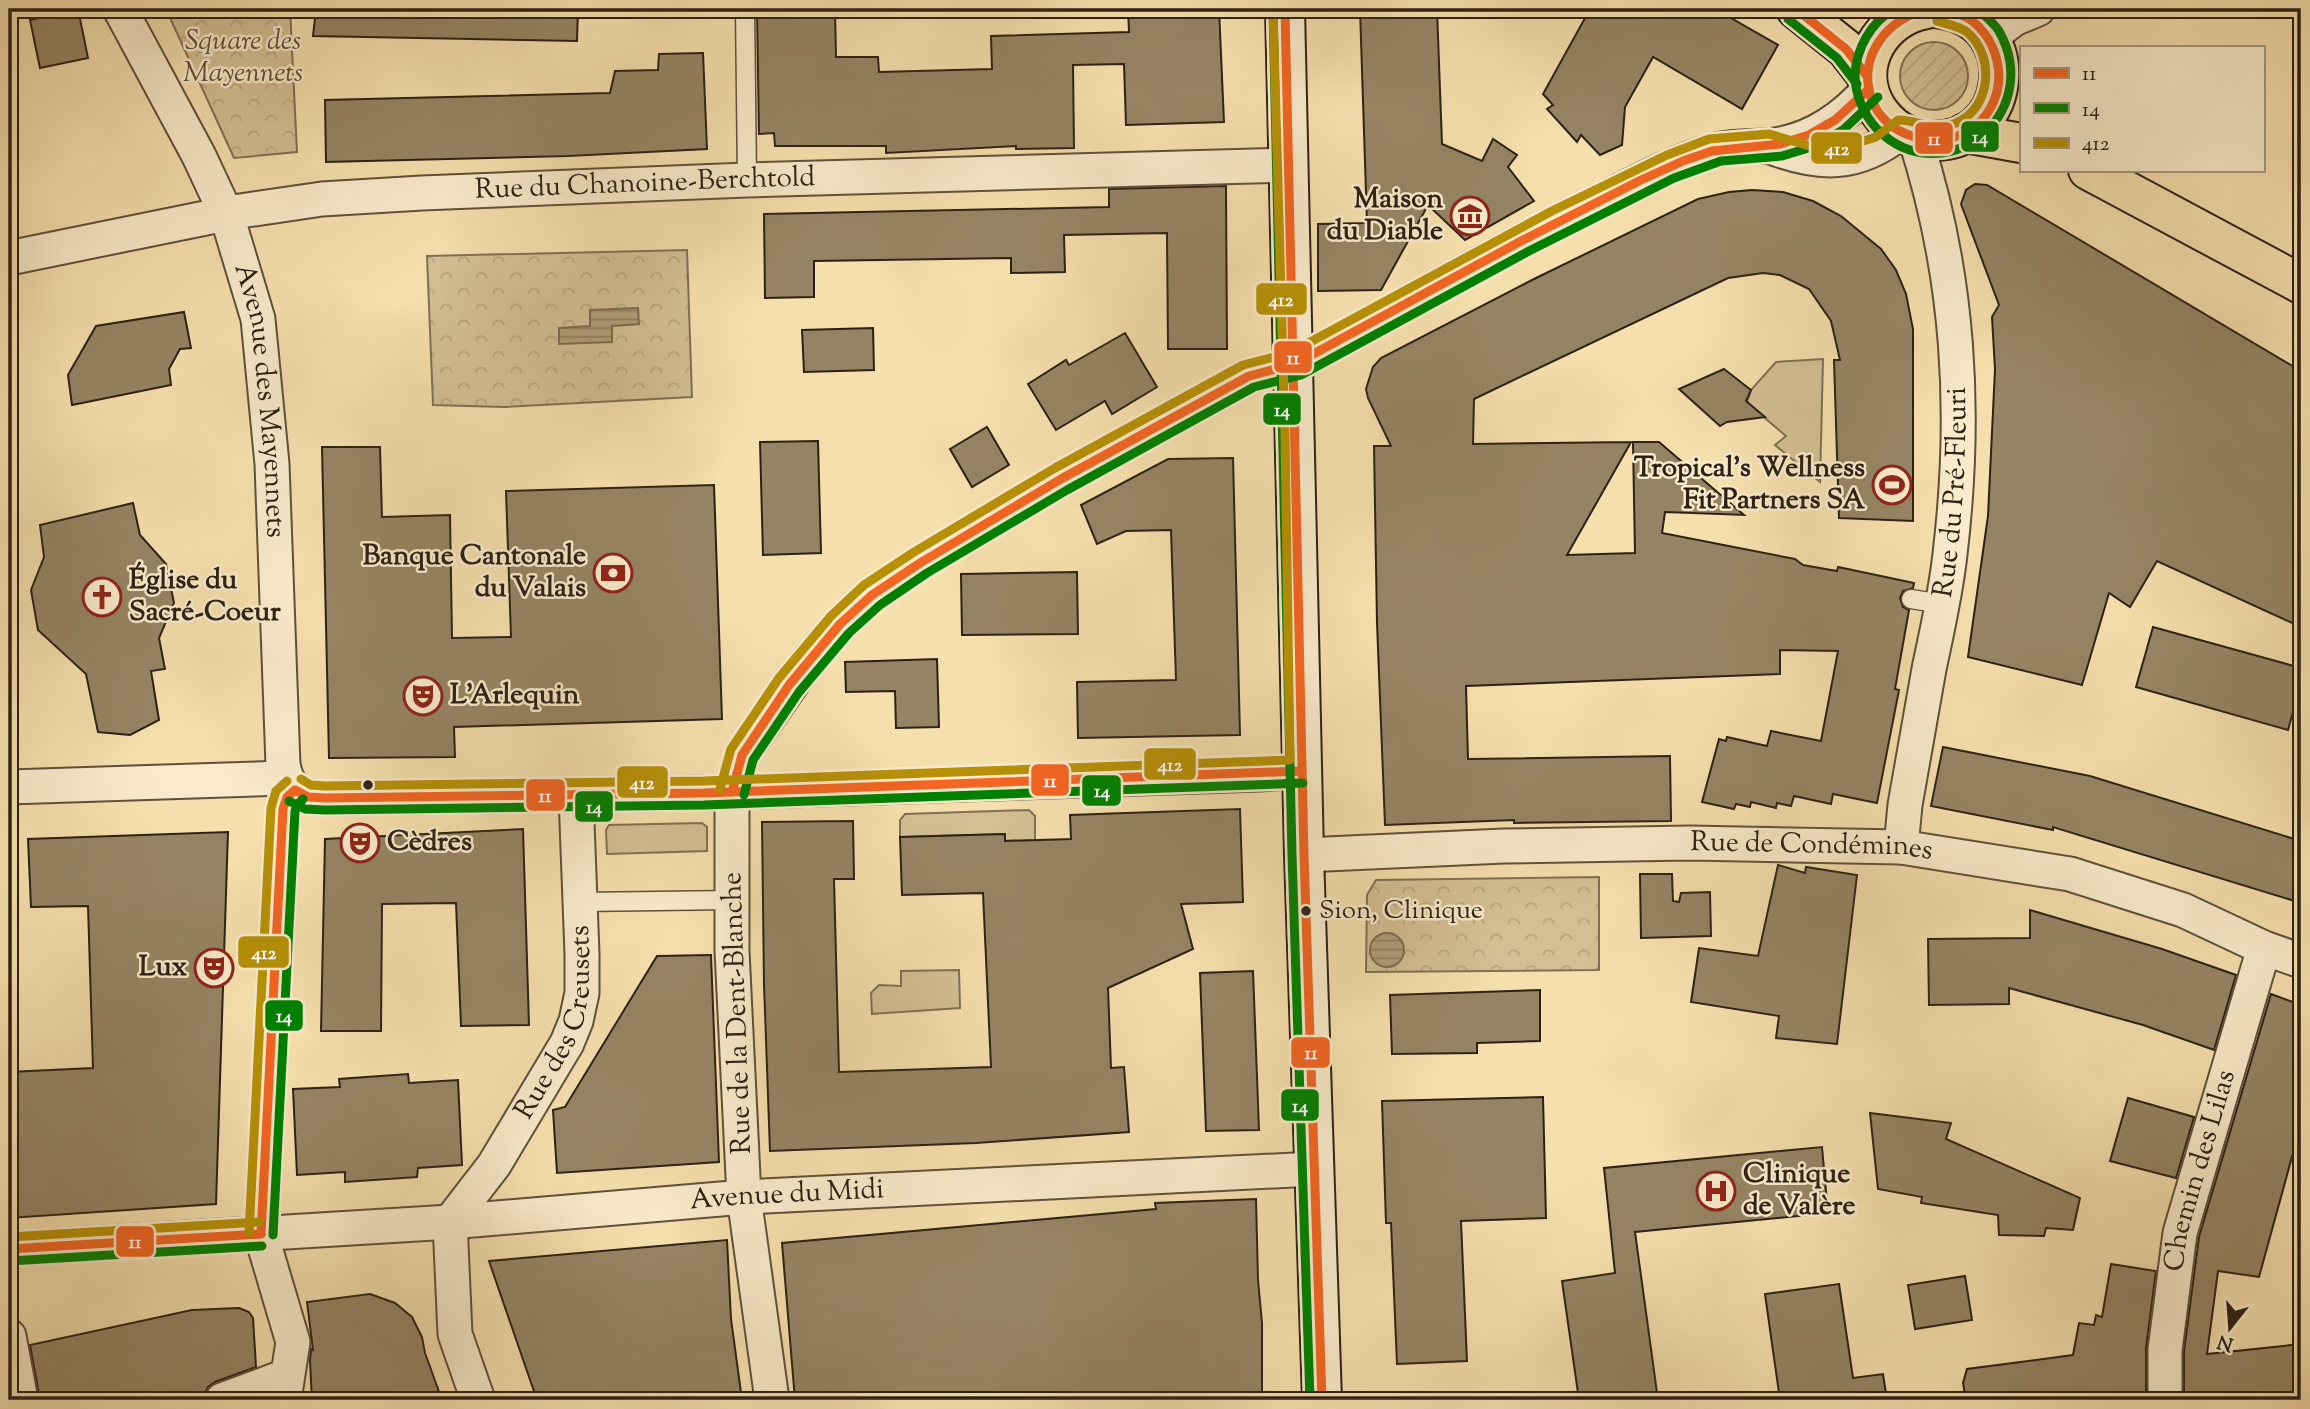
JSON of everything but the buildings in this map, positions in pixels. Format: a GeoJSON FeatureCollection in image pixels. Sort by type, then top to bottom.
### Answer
{"type":"FeatureCollection","features":[{"type":"Feature","properties":{"kind":"main road"},"geometry":{"type":"LineString","coordinates":[[1796,9],[1837,41],[1868,82],[1878,110],[1888,123],[1908,135],[1941,140],[1965,133],[1974,127],[1989,111],[1998,90],[1995,47],[1959,13],[1918,10],[1894,21],[1881,34],[1870,58],[1868,82]]}},
{"type":"Feature","properties":{"kind":"main road"},"geometry":{"type":"LineString","coordinates":[[1965,133],[2020,143]]}},
{"type":"Feature","properties":{"kind":"main road"},"geometry":{"type":"LineString","coordinates":[[2092,172],[2301,283]]}},
{"type":"Feature","properties":{"kind":"main road"},"geometry":{"type":"LineString","coordinates":[[2140,172],[2301,283]]}},
{"type":"Feature","properties":{"kind":"street","name":"Avenue des Mayennets"},"geometry":{"type":"LineString","coordinates":[[120,9],[199,156],[227,216],[258,319],[272,464],[283,765],[290,784],[283,809],[261,1234],[293,1342],[285,1388]]}},
{"type":"Feature","properties":{"kind":"street"},"geometry":{"type":"LineString","coordinates":[[1285,9],[1304,855],[1322,1400]]}},
{"type":"Feature","properties":{"kind":"street"},"geometry":{"type":"LineString","coordinates":[[1995,47],[2014,19],[2038,9]]}},
{"type":"Feature","properties":{"kind":"street"},"geometry":{"type":"LineString","coordinates":[[732,807],[743,755],[789,685],[840,624],[872,595],[920,563],[1061,479],[1249,376],[1295,364],[1557,222],[1672,166],[1713,150],[1768,146],[1825,128],[1852,108],[1868,82]]}},
{"type":"Feature","properties":{"kind":"street"},"geometry":{"type":"LineString","coordinates":[[1768,146],[1818,161],[1843,160],[1882,148],[1908,135]]}},
{"type":"Feature","properties":{"kind":"street","name":"Rue du Pré-Fleuri"},"geometry":{"type":"LineString","coordinates":[[1901,847],[1926,602],[1950,555],[1960,404],[1956,330],[1948,267],[1935,205],[1908,135]]}},
{"type":"Feature","properties":{"kind":"street","name":"Rue du Chanoine-Berchtold"},"geometry":{"type":"LineString","coordinates":[[9,258],[227,216],[240,211],[322,199],[747,180],[1289,165]]}},
{"type":"Feature","properties":{"kind":"street"},"geometry":{"type":"LineString","coordinates":[[9,787],[290,784],[308,797],[324,798],[576,796],[732,807],[1302,771]]}},
{"type":"Feature","properties":{"kind":"street","name":"Rue des Creusets"},"geometry":{"type":"LineString","coordinates":[[455,1222],[494,1165],[567,1044],[576,1021],[582,993],[576,796]]}},
{"type":"Feature","properties":{"kind":"street","name":"Rue de la Dent-Blanche"},"geometry":{"type":"LineString","coordinates":[[732,807],[732,900],[744,1197],[772,1400]]}},
{"type":"Feature","properties":{"kind":"street","name":"Rue de Condémines"},"geometry":{"type":"LineString","coordinates":[[1304,855],[1504,846],[1677,843],[1901,847],[2070,874],[2183,910],[2264,948],[2301,961]]}},
{"type":"Feature","properties":{"kind":"street","name":"Chemin des Lilas"},"geometry":{"type":"LineString","coordinates":[[2165,1400],[2165,1350],[2180,1233],[2264,948]]}},
{"type":"Feature","properties":{"kind":"street","name":"Avenue du Midi"},"geometry":{"type":"LineString","coordinates":[[9,1250],[455,1222],[744,1197],[1314,1169]]}},
{"type":"Feature","properties":{"kind":"street"},"geometry":{"type":"LineString","coordinates":[[455,1222],[455,1334],[478,1400]]}},
{"type":"Feature","properties":{"kind":"street"},"geometry":{"type":"LineString","coordinates":[[9,1336],[21,1400]]}},
{"type":"Feature","properties":{"kind":"street"},"geometry":{"type":"LineString","coordinates":[[222,1400],[285,1388]]}},
{"type":"Feature","properties":{"kind":"lane"},"geometry":{"type":"LineString","coordinates":[[745,9],[747,180]]}},
{"type":"Feature","properties":{"kind":"lane"},"geometry":{"type":"LineString","coordinates":[[732,807],[745,838],[749,983]]}},
{"type":"Feature","properties":{"kind":"lane"},"geometry":{"type":"LineString","coordinates":[[581,902],[732,900]]}},
{"type":"Feature","properties":{"kind":"green space","name":"Square des Mayennets"},"geometry":{"type":"Polygon","coordinates":[[[166,9],[290,9],[297,152],[234,158],[166,9]]]}},
{"type":"Feature","properties":{"kind":"green space"},"geometry":{"type":"Polygon","coordinates":[[[1934,42],[1947,45],[1958,52],[1965,63],[1968,76],[1965,89],[1958,100],[1947,107],[1934,110],[1921,107],[1910,100],[1903,89],[1900,76],[1903,63],[1910,52],[1921,45],[1934,42]]]}},
{"type":"Feature","properties":{"kind":"green space"},"geometry":{"type":"Polygon","coordinates":[[[687,250],[692,397],[504,407],[433,405],[427,256],[687,250]]]}},
{"type":"Feature","properties":{"kind":"green space"},"geometry":{"type":"Polygon","coordinates":[[[1823,359],[1820,482],[1775,445],[1786,436],[1747,403],[1751,390],[1776,362],[1823,359]]]}},
{"type":"Feature","properties":{"kind":"green space"},"geometry":{"type":"Polygon","coordinates":[[[1029,810],[1035,816],[1035,840],[1005,841],[1004,834],[900,837],[900,820],[905,814],[1029,810]]]}},
{"type":"Feature","properties":{"kind":"green space"},"geometry":{"type":"Polygon","coordinates":[[[702,823],[707,827],[707,851],[607,854],[606,830],[609,825],[702,823]]]}},
{"type":"Feature","properties":{"kind":"green space"},"geometry":{"type":"Polygon","coordinates":[[[1599,877],[1599,970],[1366,972],[1367,895],[1376,880],[1599,877]]]}},
{"type":"Feature","properties":{"kind":"green space"},"geometry":{"type":"Polygon","coordinates":[[[959,970],[960,1008],[872,1014],[871,993],[879,985],[901,986],[901,971],[959,970]]]}},
{"type":"Feature","properties":{"kind":"shaded area"},"geometry":{"type":"Polygon","coordinates":[[[638,308],[639,324],[612,326],[612,342],[559,344],[559,328],[590,326],[590,310],[638,308]]]}},
{"type":"Feature","properties":{"kind":"shaded area"},"geometry":{"type":"Polygon","coordinates":[[[1387,933],[1399,938],[1404,950],[1399,962],[1387,967],[1375,962],[1370,950],[1375,938],[1387,933]]]}},
{"type":"Feature","properties":{"kind":"transit line","name":"14"},"geometry":{"type":"LineString","coordinates":[[1273,9],[1292,855],[1310,1400]]}},
{"type":"Feature","properties":{"kind":"transit line","name":"412"},"geometry":{"type":"LineString","coordinates":[[301,779],[311,785],[325,786],[704,781],[1290,760],[1285,433],[1273,9]]}},
{"type":"Feature","properties":{"kind":"transit line","name":"11"},"geometry":{"type":"LineString","coordinates":[[1285,9],[1304,855],[1322,1400]]}},
{"type":"Feature","properties":{"kind":"transit line","name":"11"},"geometry":{"type":"LineString","coordinates":[[1796,9],[1846,49],[1867,76]]}},
{"type":"Feature","properties":{"kind":"transit line","name":"14"},"geometry":{"type":"LineString","coordinates":[[1894,9],[1878,21],[1866,37],[1856,65],[1857,90],[1864,111],[1877,129],[1903,147],[1930,153],[1957,149],[1980,137],[1998,117],[2009,91],[2010,62],[1999,31],[1977,9]]}},
{"type":"Feature","properties":{"kind":"transit line","name":"11"},"geometry":{"type":"LineString","coordinates":[[1927,9],[1898,22],[1879,41],[1870,63],[1868,86],[1876,108],[1891,125],[1914,136],[1944,139],[1972,129],[1983,119],[1996,95],[1999,72],[1993,48],[1980,28],[1968,18],[1941,9]]}},
{"type":"Feature","properties":{"kind":"transit line","name":"14"},"geometry":{"type":"LineString","coordinates":[[1788,19],[1837,58],[1857,84]]}},
{"type":"Feature","properties":{"kind":"transit line","name":"412"},"geometry":{"type":"LineString","coordinates":[[720,789],[731,749],[779,678],[831,616],[864,585],[914,552],[1055,468],[1243,365],[1290,353],[1552,211],[1667,155],[1709,139],[1769,134],[1820,149],[1841,148],[1876,137],[1898,120],[1941,127],[1956,123],[1968,116],[1977,106],[1983,94],[1985,67],[1976,42],[1967,32],[1937,21]]}},
{"type":"Feature","properties":{"kind":"transit line","name":"11"},"geometry":{"type":"LineString","coordinates":[[732,792],[742,755],[789,685],[840,624],[872,595],[920,563],[1061,479],[1249,376],[1295,364],[1523,240],[1641,180],[1712,151],[1780,144],[1809,135],[1835,120],[1869,89]]}},
{"type":"Feature","properties":{"kind":"transit line","name":"14"},"geometry":{"type":"LineString","coordinates":[[744,795],[753,760],[799,692],[849,633],[880,605],[927,573],[1067,490],[1254,387],[1301,375],[1529,251],[1674,178],[1721,161],[1782,156],[1815,146],[1843,130],[1878,97]]}},
{"type":"Feature","properties":{"kind":"transit line","name":"11"},"geometry":{"type":"LineString","coordinates":[[295,790],[308,797],[325,798],[704,793],[1302,771]]}},
{"type":"Feature","properties":{"kind":"transit line","name":"412"},"geometry":{"type":"LineString","coordinates":[[249,1233],[271,808],[276,791],[287,781]]}},
{"type":"Feature","properties":{"kind":"transit line","name":"14"},"geometry":{"type":"LineString","coordinates":[[289,801],[305,809],[325,810],[704,805],[1303,783]]}},
{"type":"Feature","properties":{"kind":"transit line","name":"11"},"geometry":{"type":"LineString","coordinates":[[261,1234],[283,809],[287,797],[295,790]]}},
{"type":"Feature","properties":{"kind":"transit line","name":"14"},"geometry":{"type":"LineString","coordinates":[[273,1235],[295,811],[303,799]]}},
{"type":"Feature","properties":{"kind":"transit line","name":"412"},"geometry":{"type":"LineString","coordinates":[[9,1237],[260,1222]]}},
{"type":"Feature","properties":{"kind":"transit line","name":"11"},"geometry":{"type":"LineString","coordinates":[[9,1249],[261,1234]]}},
{"type":"Feature","properties":{"kind":"transit line","name":"14"},"geometry":{"type":"LineString","coordinates":[[10,1261],[262,1246]]}},
{"type":"Feature","properties":{"kind":"place","name":"Maison du Diable"},"geometry":{"type":"Point","coordinates":[1470,216]}},
{"type":"Feature","properties":{"kind":"place","name":"Tropical's Wellness Fit Partners SA"},"geometry":{"type":"Point","coordinates":[1892,485]}},
{"type":"Feature","properties":{"kind":"place","name":"Banque Cantonale du Valais"},"geometry":{"type":"Point","coordinates":[613,573]}},
{"type":"Feature","properties":{"kind":"place","name":"Église du Sacré-Coeur"},"geometry":{"type":"Point","coordinates":[102,597]}},
{"type":"Feature","properties":{"kind":"place","name":"L'Arlequin"},"geometry":{"type":"Point","coordinates":[423,696]}},
{"type":"Feature","properties":{"kind":"place","name":"Cèdres"},"geometry":{"type":"Point","coordinates":[360,843]}},
{"type":"Feature","properties":{"kind":"place","name":"Sion, Clinique"},"geometry":{"type":"Point","coordinates":[1306,911]}},
{"type":"Feature","properties":{"kind":"place","name":"Lux"},"geometry":{"type":"Point","coordinates":[214,968]}},
{"type":"Feature","properties":{"kind":"place","name":"Clinique de Valère"},"geometry":{"type":"Point","coordinates":[1716,1191]}}]}
